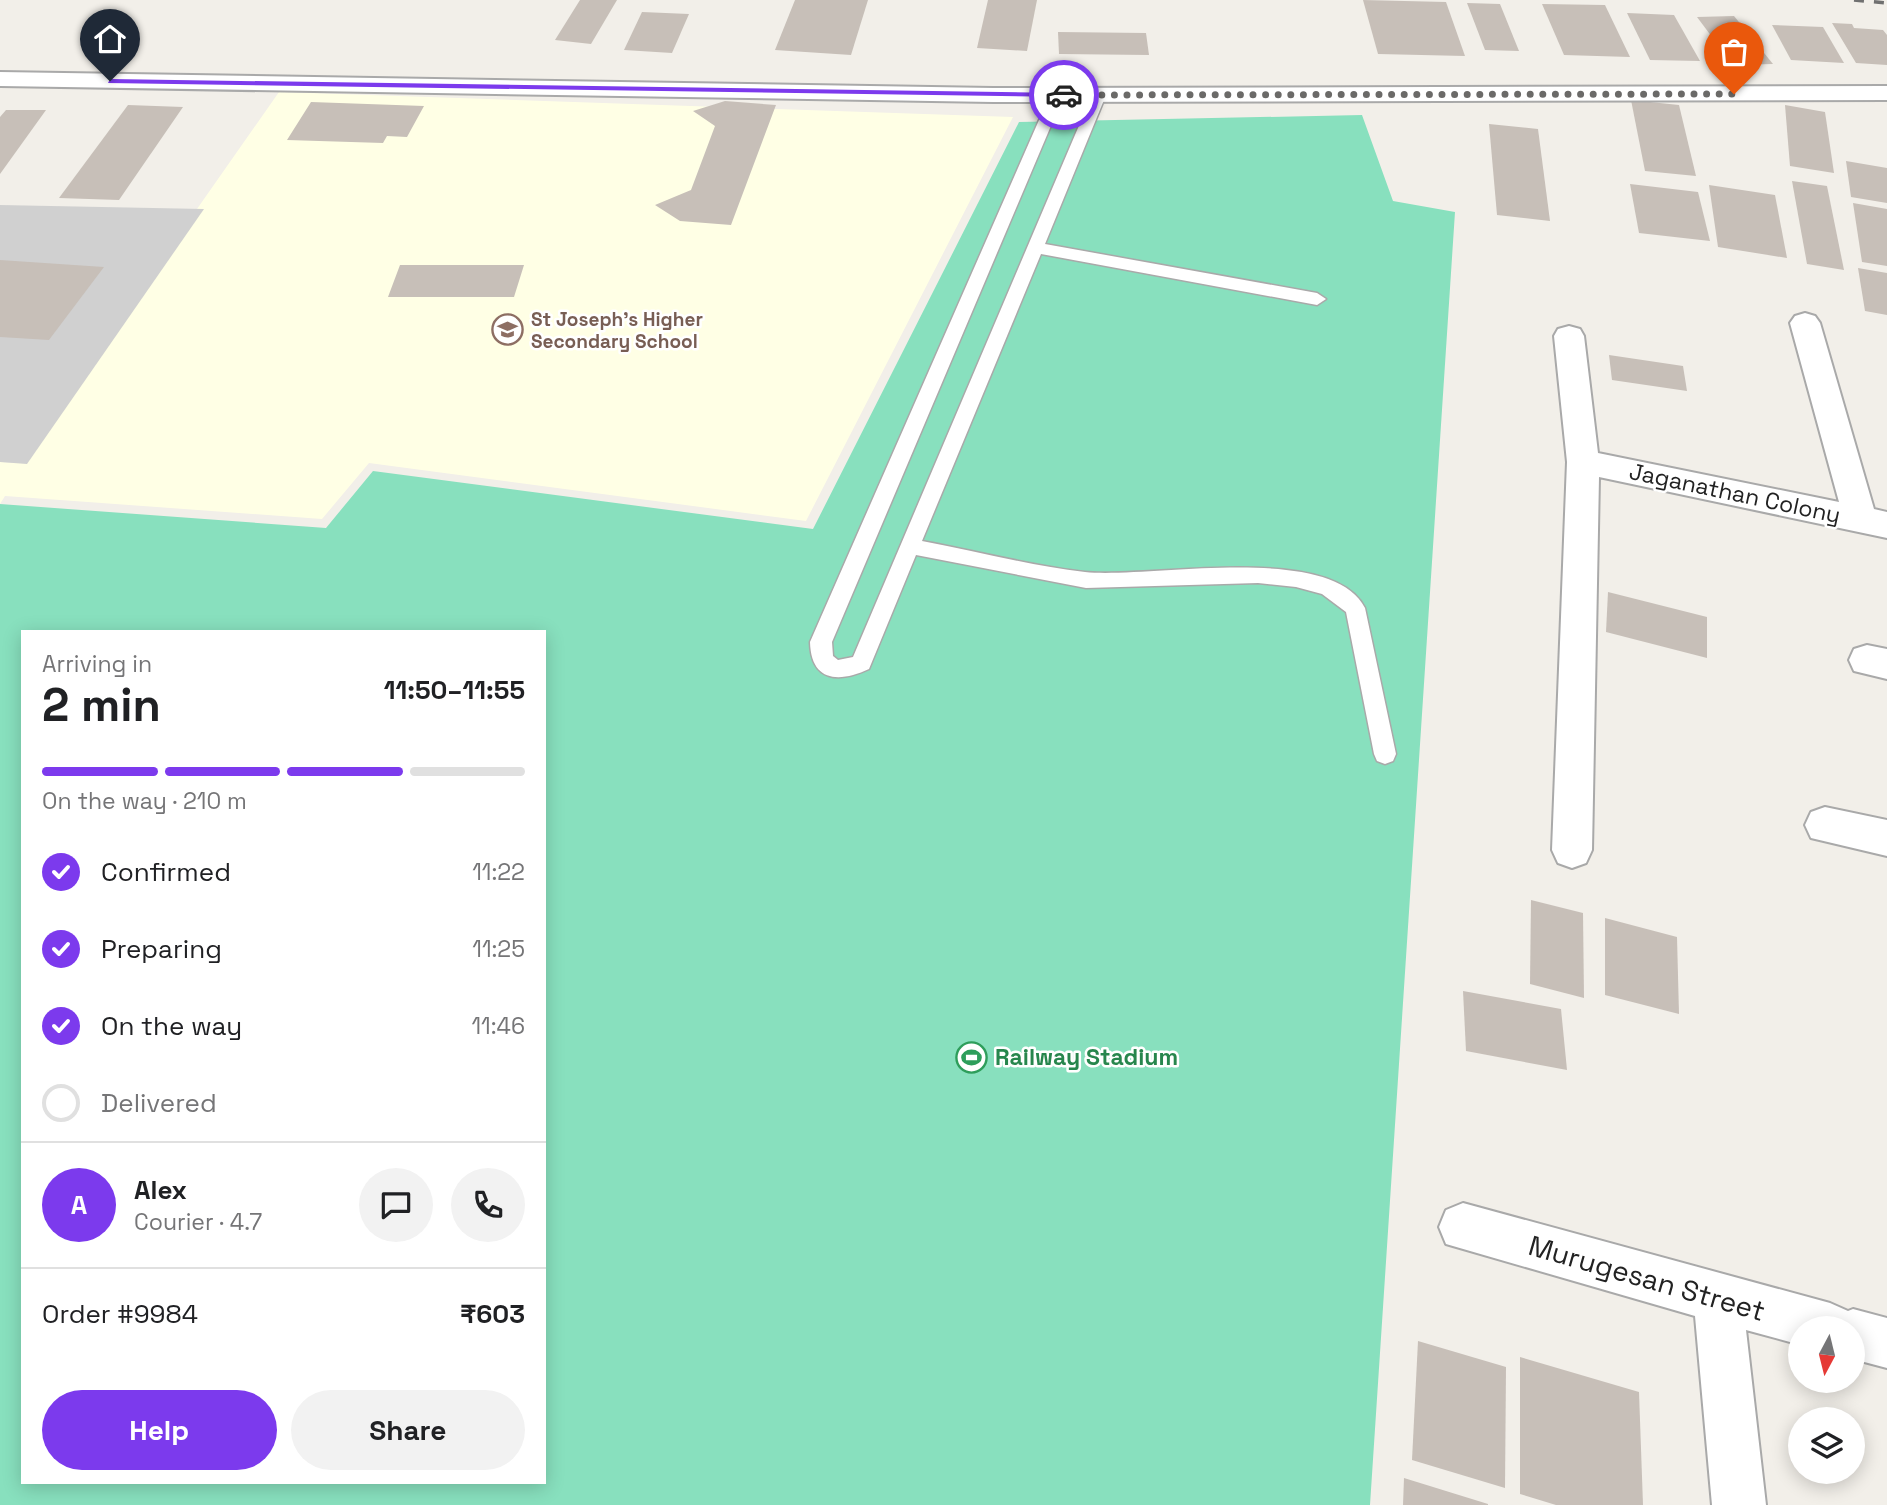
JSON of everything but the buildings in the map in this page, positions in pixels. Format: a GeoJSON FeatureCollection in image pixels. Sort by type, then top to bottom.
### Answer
{"type":"FeatureCollection","features":[{"type":"Feature","properties":{"kind":"street"},"geometry":{"type":"LineString","coordinates":[[0,79],[1057,95],[1887,93]]}},
{"type":"Feature","properties":{"kind":"street"},"geometry":{"type":"LineString","coordinates":[[1805,323],[1873,522]]}},
{"type":"Feature","properties":{"kind":"street"},"geometry":{"type":"LineString","coordinates":[[1569,336],[1583,462],[1572,850]]}},
{"type":"Feature","properties":{"kind":"street","name":"Jaganathan Colony"},"geometry":{"type":"LineString","coordinates":[[1583,462],[1873,522]]}},
{"type":"Feature","properties":{"kind":"street"},"geometry":{"type":"LineString","coordinates":[[1825,825],[1887,838]]}},
{"type":"Feature","properties":{"kind":"street","name":"Murugesan Street"},"geometry":{"type":"LineString","coordinates":[[1463,1227],[1788,1317]]}},
{"type":"Feature","properties":{"kind":"street"},"geometry":{"type":"LineString","coordinates":[[1718,1299],[1739,1505]]}},
{"type":"Feature","properties":{"kind":"street"},"geometry":{"type":"LineString","coordinates":[[1866,1337],[1887,1343]]}},
{"type":"Feature","properties":{"kind":"lane"},"geometry":{"type":"LineString","coordinates":[[1057,95],[821,642],[820,656],[826,665],[836,669],[851,668],[861,663],[1099,95]]}},
{"type":"Feature","properties":{"kind":"lane"},"geometry":{"type":"LineString","coordinates":[[1035,248],[1317,299]]}},
{"type":"Feature","properties":{"kind":"lane"},"geometry":{"type":"LineString","coordinates":[[910,546],[1086,580],[1258,575],[1296,579],[1329,588],[1355,608],[1385,754]]}},
{"type":"Feature","properties":{"kind":"shaded area","name":"St Joseph's Higher Secondary School"},"geometry":{"type":"Polygon","coordinates":[[[279,92],[1013,117],[806,521],[369,463],[322,519],[5,496],[0,504],[0,462],[19,463],[279,92]]]}},
{"type":"Feature","properties":{"kind":"shaded area"},"geometry":{"type":"Polygon","coordinates":[[[0,205],[204,209],[27,464],[0,462],[0,205]]]}},
{"type":"Feature","properties":{"kind":"green space","name":"Railway Stadium"},"geometry":{"type":"Polygon","coordinates":[[[1362,115],[1393,201],[1455,212],[1370,1505],[0,1505],[0,504],[326,528],[373,471],[813,529],[1019,122],[1362,115]]]}},
{"type":"Feature","properties":{"kind":"railway"},"geometry":{"type":"LineString","coordinates":[[1854,0],[1887,3]]}},
{"type":"Feature","properties":{"kind":"way so far"},"geometry":{"type":"LineString","coordinates":[[1064,95],[1734,94]]}},
{"type":"Feature","properties":{"kind":"place","name":"St Joseph's Higher Secondary School"},"geometry":{"type":"Point","coordinates":[508,330]}},
{"type":"Feature","properties":{"kind":"place","name":"Railway Stadium"},"geometry":{"type":"Point","coordinates":[972,1057]}},
{"type":"Feature","properties":{"kind":"route"},"geometry":{"type":"LineString","coordinates":[[110,81],[1064,95]]}}]}
